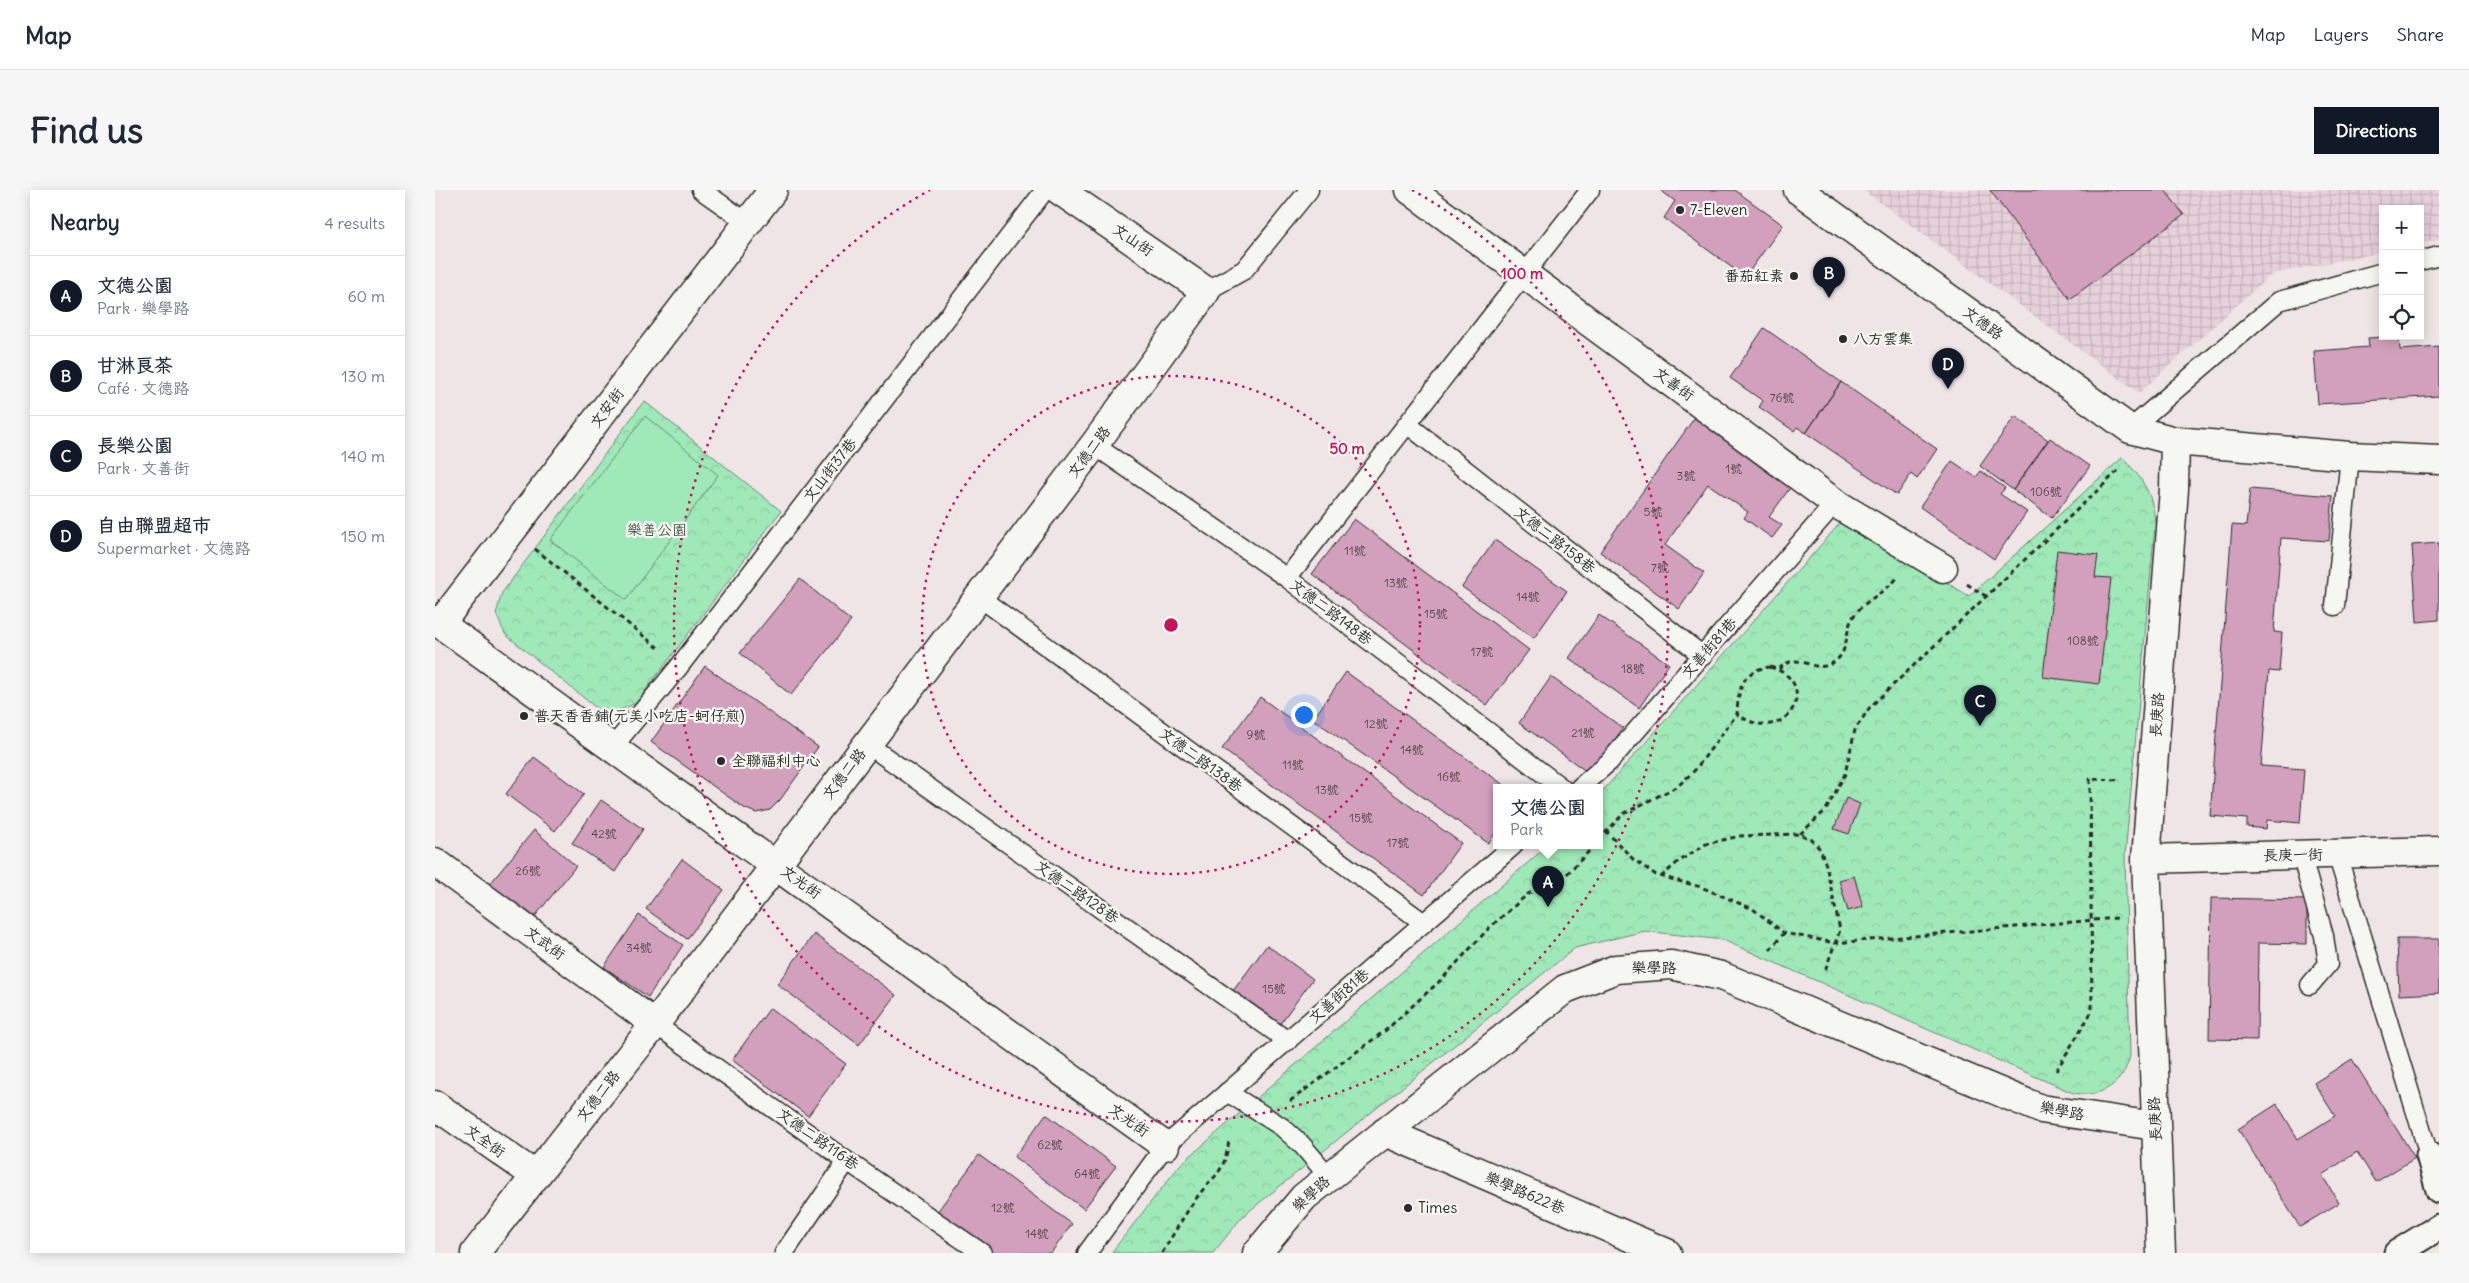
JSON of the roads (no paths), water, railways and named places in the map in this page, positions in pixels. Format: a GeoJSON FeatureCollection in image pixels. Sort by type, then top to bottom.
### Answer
{"type":"FeatureCollection","features":[{"type":"Feature","properties":{"kind":"street","name":"文安街"},"geometry":{"type":"LineString","coordinates":[[438,622],[514,530],[773,190]]}},
{"type":"Feature","properties":{"kind":"street","name":"文山街"},"geometry":{"type":"LineString","coordinates":[[1059,190],[1207,291]]}},
{"type":"Feature","properties":{"kind":"street","name":"文善街"},"geometry":{"type":"LineString","coordinates":[[1410,190],[1835,503],[1943,568]]}},
{"type":"Feature","properties":{"kind":"street","name":"文德路"},"geometry":{"type":"LineString","coordinates":[[1798,190],[2130,429],[2175,441]]}},
{"type":"Feature","properties":{"kind":"street","name":"文德二路"},"geometry":{"type":"LineString","coordinates":[[475,1253],[655,1024],[1094,445],[1207,291]]}},
{"type":"Feature","properties":{"kind":"street"},"geometry":{"type":"LineString","coordinates":[[2175,441],[2350,456],[2439,460]]}},
{"type":"Feature","properties":{"kind":"street","name":"長庚路"},"geometry":{"type":"LineString","coordinates":[[2161,1253],[2146,858],[2174,489],[2175,441]]}},
{"type":"Feature","properties":{"kind":"street","name":"文光街"},"geometry":{"type":"LineString","coordinates":[[438,622],[1165,1146]]}},
{"type":"Feature","properties":{"kind":"street","name":"長庚一街"},"geometry":{"type":"LineString","coordinates":[[2146,858],[2439,851]]}},
{"type":"Feature","properties":{"kind":"street","name":"文武街"},"geometry":{"type":"LineString","coordinates":[[435,862],[655,1024]]}},
{"type":"Feature","properties":{"kind":"street","name":"樂學路"},"geometry":{"type":"LineString","coordinates":[[1257,1253],[1304,1197],[1565,989],[1616,969],[1671,965],[1721,976],[2041,1109],[2155,1126]]}},
{"type":"Feature","properties":{"kind":"street","name":"文全街"},"geometry":{"type":"LineString","coordinates":[[435,1105],[536,1176]]}},
{"type":"Feature","properties":{"kind":"street","name":"樂學路622巷"},"geometry":{"type":"LineString","coordinates":[[1385,1132],[1667,1253]]}},
{"type":"Feature","properties":{"kind":"street"},"geometry":{"type":"LineString","coordinates":[[2429,1155],[2439,1190]]}},
{"type":"Feature","properties":{"kind":"street"},"geometry":{"type":"LineString","coordinates":[[2397,1253],[2439,1227]]}},
{"type":"Feature","properties":{"kind":"lane"},"geometry":{"type":"LineString","coordinates":[[701,190],[748,223]]}},
{"type":"Feature","properties":{"kind":"lane","name":"文山街37巷"},"geometry":{"type":"LineString","coordinates":[[612,748],[678,668],[1045,190]]}},
{"type":"Feature","properties":{"kind":"lane"},"geometry":{"type":"LineString","coordinates":[[1207,291],[1245,270],[1309,190]]}},
{"type":"Feature","properties":{"kind":"lane"},"geometry":{"type":"LineString","coordinates":[[1287,578],[1590,190]]}},
{"type":"Feature","properties":{"kind":"lane"},"geometry":{"type":"LineString","coordinates":[[2424,260],[2439,256]]}},
{"type":"Feature","properties":{"kind":"lane"},"geometry":{"type":"LineString","coordinates":[[2130,429],[2279,301],[2379,273]]}},
{"type":"Feature","properties":{"kind":"lane","name":"文德二路158巷"},"geometry":{"type":"LineString","coordinates":[[1407,424],[1703,656]]}},
{"type":"Feature","properties":{"kind":"lane","name":"文德二路148巷"},"geometry":{"type":"LineString","coordinates":[[1094,445],[1287,578],[1557,784]]}},
{"type":"Feature","properties":{"kind":"lane"},"geometry":{"type":"LineString","coordinates":[[2335,606],[2350,456]]}},
{"type":"Feature","properties":{"kind":"lane","name":"文善街81巷"},"geometry":{"type":"LineString","coordinates":[[1584,784],[1609,762],[1835,503]]}},
{"type":"Feature","properties":{"kind":"lane","name":"文德二路138巷"},"geometry":{"type":"LineString","coordinates":[[979,597],[1424,923]]}},
{"type":"Feature","properties":{"kind":"lane","name":"文德二路128巷"},"geometry":{"type":"LineString","coordinates":[[867,744],[1288,1041]]}},
{"type":"Feature","properties":{"kind":"lane","name":"文善街81巷"},"geometry":{"type":"LineString","coordinates":[[1087,1253],[1165,1146],[1510,849]]}},
{"type":"Feature","properties":{"kind":"lane"},"geometry":{"type":"LineString","coordinates":[[2301,854],[2324,936],[2328,964],[2310,985]]}},
{"type":"Feature","properties":{"kind":"lane"},"geometry":{"type":"LineString","coordinates":[[2337,854],[2429,1155]]}},
{"type":"Feature","properties":{"kind":"lane","name":"文德二路116巷"},"geometry":{"type":"LineString","coordinates":[[655,1024],[847,1161],[982,1253]]}},
{"type":"Feature","properties":{"kind":"lane"},"geometry":{"type":"LineString","coordinates":[[1227,1092],[1281,1127],[1302,1145],[1329,1177]]}},
{"type":"Feature","properties":{"kind":"lane"},"geometry":{"type":"LineString","coordinates":[[784,1253],[847,1161]]}},
{"type":"Feature","properties":{"kind":"place","name":"7-Eleven"},"geometry":{"type":"Point","coordinates":[1680,210]}},
{"type":"Feature","properties":{"kind":"place","name":"番茄紅素"},"geometry":{"type":"Point","coordinates":[1794,276]}},
{"type":"Feature","properties":{"kind":"place","name":"甘淋良茶"},"geometry":{"type":"Point","coordinates":[1829,298]}},
{"type":"Feature","properties":{"kind":"place","name":"八方雲集"},"geometry":{"type":"Point","coordinates":[1843,339]}},
{"type":"Feature","properties":{"kind":"place","name":"自由聯盟超市"},"geometry":{"type":"Point","coordinates":[1948,389]}},
{"type":"Feature","properties":{"kind":"place","name":"普天香香鋪(元美小吃店-蚵仔煎)"},"geometry":{"type":"Point","coordinates":[524,716]}},
{"type":"Feature","properties":{"kind":"place","name":"長樂公園"},"geometry":{"type":"Point","coordinates":[1980,726]}},
{"type":"Feature","properties":{"kind":"place","name":"全聯福利中心"},"geometry":{"type":"Point","coordinates":[721,761]}},
{"type":"Feature","properties":{"kind":"place","name":"文德公園"},"geometry":{"type":"Point","coordinates":[1548,907]}},
{"type":"Feature","properties":{"kind":"place","name":"Times"},"geometry":{"type":"Point","coordinates":[1408,1208]}},
{"type":"Feature","properties":{"kind":"park label","name":"樂善公園"},"geometry":{"type":"Point","coordinates":[657,530]}}]}
